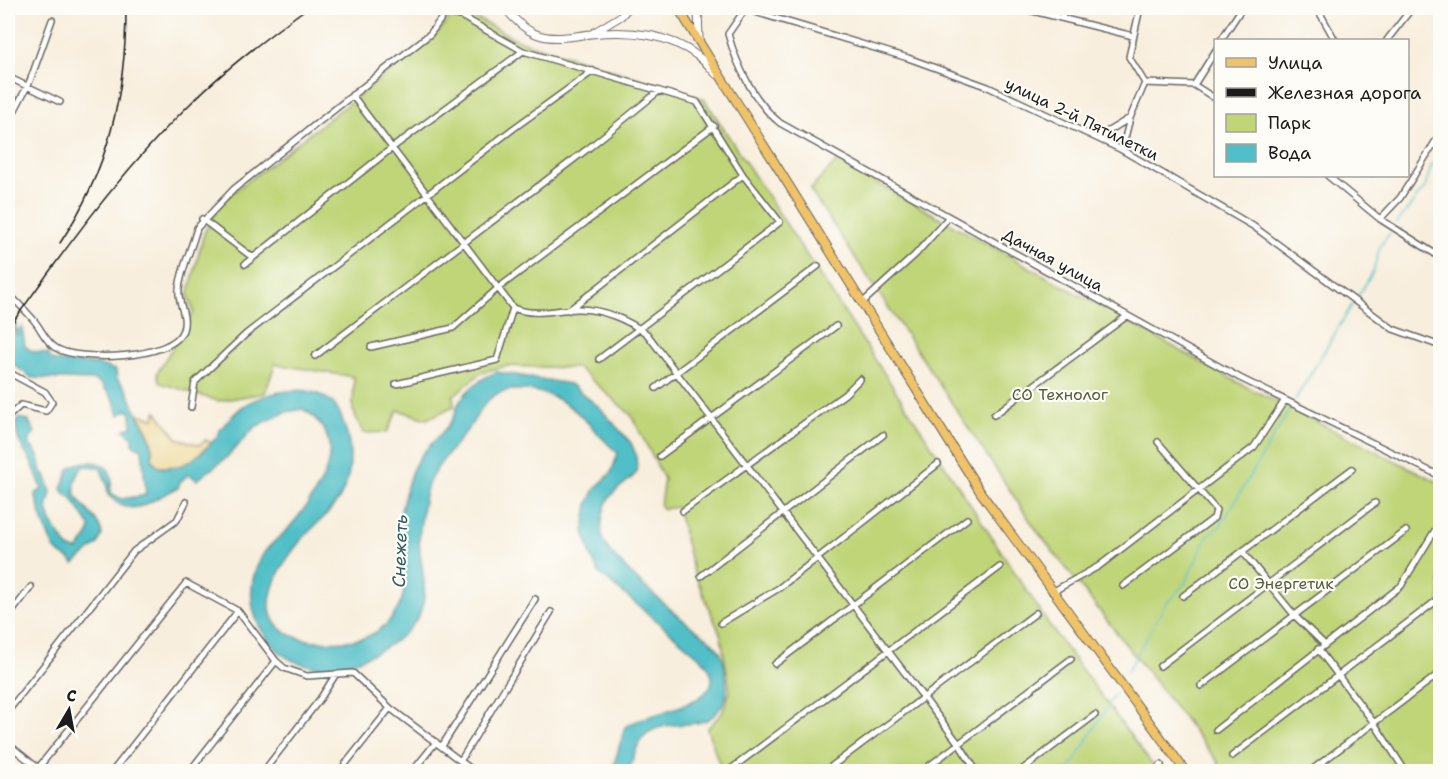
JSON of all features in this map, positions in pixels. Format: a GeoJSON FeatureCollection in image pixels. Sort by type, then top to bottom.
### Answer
{"type":"FeatureCollection","features":[{"type":"Feature","properties":{"kind":"main road"},"geometry":{"type":"LineString","coordinates":[[678,8],[981,493],[1186,771]]}},
{"type":"Feature","properties":{"kind":"street"},"geometry":{"type":"LineString","coordinates":[[505,8],[524,27],[536,34],[565,38],[630,32],[661,37],[698,55],[729,90]]}},
{"type":"Feature","properties":{"kind":"street"},"geometry":{"type":"LineString","coordinates":[[591,34],[615,20],[628,8]]}},
{"type":"Feature","properties":{"kind":"street"},"geometry":{"type":"LineString","coordinates":[[698,8],[699,43]]}},
{"type":"Feature","properties":{"kind":"street","name":"улица 2-й Пятилетки"},"geometry":{"type":"LineString","coordinates":[[746,8],[908,58],[988,87],[1122,150],[1253,226],[1393,329],[1435,344],[1440,342]]}},
{"type":"Feature","properties":{"kind":"street","name":"Дачная улица"},"geometry":{"type":"LineString","coordinates":[[746,8],[728,34],[735,58],[766,112],[780,123],[1127,316],[1285,400],[1440,476]]}},
{"type":"Feature","properties":{"kind":"street"},"geometry":{"type":"LineString","coordinates":[[1022,8],[1133,36]]}},
{"type":"Feature","properties":{"kind":"street"},"geometry":{"type":"LineString","coordinates":[[1062,18],[1064,8]]}},
{"type":"Feature","properties":{"kind":"street"},"geometry":{"type":"LineString","coordinates":[[1140,8],[1129,57],[1145,83]]}},
{"type":"Feature","properties":{"kind":"street"},"geometry":{"type":"LineString","coordinates":[[1222,39],[1242,8]]}},
{"type":"Feature","properties":{"kind":"street"},"geometry":{"type":"LineString","coordinates":[[1317,8],[1334,39]]}},
{"type":"Feature","properties":{"kind":"street"},"geometry":{"type":"LineString","coordinates":[[1388,39],[1412,8]]}},
{"type":"Feature","properties":{"kind":"street"},"geometry":{"type":"LineString","coordinates":[[8,293],[50,343],[63,352],[126,357],[163,348],[177,341],[183,331],[185,318],[178,292],[197,228],[202,219],[234,189],[430,34],[448,10],[523,51],[697,102],[743,175],[780,222],[599,359]]}},
{"type":"Feature","properties":{"kind":"street"},"geometry":{"type":"LineString","coordinates":[[8,123],[28,85],[52,20]]}},
{"type":"Feature","properties":{"kind":"street"},"geometry":{"type":"LineString","coordinates":[[245,264],[392,148],[523,51]]}},
{"type":"Feature","properties":{"kind":"street"},"geometry":{"type":"LineString","coordinates":[[1194,85],[1214,52]]}},
{"type":"Feature","properties":{"kind":"street"},"geometry":{"type":"LineString","coordinates":[[191,407],[195,382],[246,334],[428,197],[514,128],[593,71]]}},
{"type":"Feature","properties":{"kind":"street"},"geometry":{"type":"LineString","coordinates":[[8,77],[60,102]]}},
{"type":"Feature","properties":{"kind":"street"},"geometry":{"type":"LineString","coordinates":[[1145,83],[1194,85],[1214,98]]}},
{"type":"Feature","properties":{"kind":"street"},"geometry":{"type":"LineString","coordinates":[[1122,150],[1130,118],[1145,83]]}},
{"type":"Feature","properties":{"kind":"street"},"geometry":{"type":"LineString","coordinates":[[315,356],[609,132],[659,91]]}},
{"type":"Feature","properties":{"kind":"street"},"geometry":{"type":"LineString","coordinates":[[352,95],[513,308],[525,313],[579,309],[607,314],[647,334],[854,604],[959,744],[976,771]]}},
{"type":"Feature","properties":{"kind":"street"},"geometry":{"type":"LineString","coordinates":[[1097,138],[1130,118]]}},
{"type":"Feature","properties":{"kind":"street"},"geometry":{"type":"LineString","coordinates":[[371,347],[453,328],[497,289],[714,126]]}},
{"type":"Feature","properties":{"kind":"street"},"geometry":{"type":"LineString","coordinates":[[1380,219],[1400,198],[1440,134]]}},
{"type":"Feature","properties":{"kind":"street"},"geometry":{"type":"LineString","coordinates":[[569,310],[743,175]]}},
{"type":"Feature","properties":{"kind":"street"},"geometry":{"type":"LineString","coordinates":[[1329,177],[1380,219],[1440,257]]}},
{"type":"Feature","properties":{"kind":"street"},"geometry":{"type":"LineString","coordinates":[[862,303],[915,255],[948,218]]}},
{"type":"Feature","properties":{"kind":"street"},"geometry":{"type":"LineString","coordinates":[[202,219],[252,257]]}},
{"type":"Feature","properties":{"kind":"street"},"geometry":{"type":"LineString","coordinates":[[657,388],[676,371],[818,266]]}},
{"type":"Feature","properties":{"kind":"street"},"geometry":{"type":"LineString","coordinates":[[396,384],[497,360],[513,308]]}},
{"type":"Feature","properties":{"kind":"street"},"geometry":{"type":"LineString","coordinates":[[994,415],[1127,316]]}},
{"type":"Feature","properties":{"kind":"street"},"geometry":{"type":"LineString","coordinates":[[660,456],[836,326]]}},
{"type":"Feature","properties":{"kind":"street"},"geometry":{"type":"LineString","coordinates":[[8,372],[45,392],[52,402],[46,411],[21,405],[8,417]]}},
{"type":"Feature","properties":{"kind":"street"},"geometry":{"type":"LineString","coordinates":[[682,511],[845,393],[860,379]]}},
{"type":"Feature","properties":{"kind":"street"},"geometry":{"type":"LineString","coordinates":[[1052,592],[1099,566],[1254,447],[1285,400]]}},
{"type":"Feature","properties":{"kind":"street"},"geometry":{"type":"LineString","coordinates":[[701,576],[884,435]]}},
{"type":"Feature","properties":{"kind":"street"},"geometry":{"type":"LineString","coordinates":[[1123,586],[1214,518],[1216,510],[1158,442]]}},
{"type":"Feature","properties":{"kind":"street"},"geometry":{"type":"LineString","coordinates":[[721,623],[779,588],[938,464]]}},
{"type":"Feature","properties":{"kind":"street"},"geometry":{"type":"LineString","coordinates":[[1183,596],[1352,469]]}},
{"type":"Feature","properties":{"kind":"street"},"geometry":{"type":"LineString","coordinates":[[8,711],[134,551],[177,520],[186,502]]}},
{"type":"Feature","properties":{"kind":"street"},"geometry":{"type":"LineString","coordinates":[[1160,666],[1374,503]]}},
{"type":"Feature","properties":{"kind":"street"},"geometry":{"type":"LineString","coordinates":[[774,664],[967,519]]}},
{"type":"Feature","properties":{"kind":"street"},"geometry":{"type":"LineString","coordinates":[[1216,730],[1401,586],[1440,522]]}},
{"type":"Feature","properties":{"kind":"street"},"geometry":{"type":"LineString","coordinates":[[1201,686],[1406,531]]}},
{"type":"Feature","properties":{"kind":"street"},"geometry":{"type":"LineString","coordinates":[[1242,552],[1295,616],[1324,644]]}},
{"type":"Feature","properties":{"kind":"street"},"geometry":{"type":"LineString","coordinates":[[727,771],[1000,567]]}},
{"type":"Feature","properties":{"kind":"street"},"geometry":{"type":"LineString","coordinates":[[8,744],[39,770],[186,583],[238,611],[276,661],[284,668],[307,676],[353,673],[390,708],[475,771]]}},
{"type":"Feature","properties":{"kind":"street"},"geometry":{"type":"LineString","coordinates":[[8,617],[31,587]]}},
{"type":"Feature","properties":{"kind":"street"},"geometry":{"type":"LineString","coordinates":[[1232,756],[1440,598]]}},
{"type":"Feature","properties":{"kind":"street"},"geometry":{"type":"LineString","coordinates":[[442,746],[535,599]]}},
{"type":"Feature","properties":{"kind":"street"},"geometry":{"type":"LineString","coordinates":[[112,771],[238,611]]}},
{"type":"Feature","properties":{"kind":"street"},"geometry":{"type":"LineString","coordinates":[[461,760],[550,612]]}},
{"type":"Feature","properties":{"kind":"street"},"geometry":{"type":"LineString","coordinates":[[824,771],[1036,613]]}},
{"type":"Feature","properties":{"kind":"street"},"geometry":{"type":"LineString","coordinates":[[1318,650],[1374,723],[1406,771]]}},
{"type":"Feature","properties":{"kind":"street"},"geometry":{"type":"LineString","coordinates":[[921,771],[1071,659]]}},
{"type":"Feature","properties":{"kind":"street"},"geometry":{"type":"LineString","coordinates":[[189,771],[276,661]]}},
{"type":"Feature","properties":{"kind":"street"},"geometry":{"type":"LineString","coordinates":[[1309,771],[1440,673]]}},
{"type":"Feature","properties":{"kind":"street"},"geometry":{"type":"LineString","coordinates":[[263,771],[320,699],[336,674]]}},
{"type":"Feature","properties":{"kind":"street"},"geometry":{"type":"LineString","coordinates":[[339,771],[390,708]]}},
{"type":"Feature","properties":{"kind":"street"},"geometry":{"type":"LineString","coordinates":[[1019,771],[1095,715]]}},
{"type":"Feature","properties":{"kind":"street"},"geometry":{"type":"LineString","coordinates":[[412,771],[436,742]]}},
{"type":"Feature","properties":{"kind":"street"},"geometry":{"type":"LineString","coordinates":[[1155,771],[1161,765]]}},
{"type":"Feature","properties":{"kind":"green space"},"geometry":{"type":"Polygon","coordinates":[[[458,9],[520,41],[704,99],[1054,632],[1157,771],[722,771],[707,729],[722,713],[730,691],[721,636],[693,570],[677,507],[663,509],[660,505],[664,479],[631,415],[578,368],[506,366],[482,372],[453,396],[454,406],[427,419],[398,410],[387,432],[363,433],[353,410],[354,377],[275,364],[265,393],[218,401],[160,383],[157,373],[194,312],[188,296],[204,233],[222,201],[432,39],[458,9]]]}},
{"type":"Feature","properties":{"kind":"green space","name":"СО Энергетик"},"geometry":{"type":"Polygon","coordinates":[[[837,161],[1239,383],[1440,483],[1440,771],[1225,771],[1037,531],[810,190],[837,161]]]}},
{"type":"Feature","properties":{"kind":"sand"},"geometry":{"type":"Polygon","coordinates":[[[156,411],[177,438],[199,445],[206,440],[212,444],[185,466],[158,467],[152,459],[150,435],[138,414],[154,418],[156,411]]]}},
{"type":"Feature","properties":{"kind":"water"},"geometry":{"type":"Polygon","coordinates":[[[16,322],[16,335],[20,335],[17,331],[22,327],[25,346],[32,351],[49,354],[50,359],[55,361],[96,364],[116,370],[117,379],[127,390],[148,434],[152,459],[158,467],[177,467],[193,460],[219,435],[219,431],[236,412],[268,395],[300,390],[320,395],[335,406],[343,422],[350,448],[347,482],[336,504],[290,555],[275,581],[271,594],[270,607],[273,619],[281,629],[301,639],[314,641],[345,641],[370,635],[380,629],[396,612],[404,589],[405,576],[400,517],[411,473],[419,458],[452,420],[459,403],[471,388],[497,372],[570,384],[599,407],[631,443],[636,455],[637,472],[613,494],[606,504],[602,522],[603,540],[617,559],[642,584],[710,640],[722,655],[727,690],[719,710],[711,718],[702,722],[670,725],[649,732],[638,745],[628,771],[612,771],[625,727],[687,704],[701,696],[710,686],[711,674],[701,658],[599,573],[584,531],[588,504],[595,489],[611,473],[618,453],[580,415],[563,402],[539,392],[513,390],[498,393],[485,404],[438,467],[430,480],[424,498],[419,540],[424,594],[419,615],[413,624],[389,645],[360,659],[342,665],[324,667],[305,665],[281,653],[263,632],[253,609],[252,583],[262,556],[299,516],[320,485],[329,453],[327,437],[319,422],[303,409],[286,412],[255,427],[226,458],[197,480],[189,474],[180,482],[178,488],[135,508],[118,503],[108,495],[107,484],[100,467],[83,466],[76,478],[77,497],[94,518],[102,535],[97,545],[74,564],[55,549],[46,530],[35,494],[42,489],[19,440],[16,429],[18,418],[28,420],[35,432],[28,442],[39,458],[40,469],[45,475],[51,492],[47,509],[51,522],[68,548],[78,550],[89,534],[90,526],[71,497],[66,495],[62,489],[69,469],[79,463],[98,463],[108,470],[111,476],[112,494],[122,499],[146,495],[142,449],[133,445],[133,437],[124,430],[132,427],[131,413],[127,410],[119,415],[114,400],[101,384],[94,380],[32,378],[9,361],[8,336],[16,322]]]}},
{"type":"Feature","properties":{"kind":"waterway"},"geometry":{"type":"LineString","coordinates":[[1396,224],[1425,187],[1431,167],[1440,153]]}},
{"type":"Feature","properties":{"kind":"waterway"},"geometry":{"type":"LineString","coordinates":[[1355,301],[1373,272],[1380,246],[1390,233]]}},
{"type":"Feature","properties":{"kind":"waterway"},"geometry":{"type":"LineString","coordinates":[[1295,400],[1352,305]]}},
{"type":"Feature","properties":{"kind":"waterway"},"geometry":{"type":"LineString","coordinates":[[1127,672],[1165,605],[1185,583],[1208,535],[1221,525],[1290,409]]}},
{"type":"Feature","properties":{"kind":"waterway"},"geometry":{"type":"LineString","coordinates":[[1068,772],[1115,694]]}},
{"type":"Feature","properties":{"kind":"railway"},"geometry":{"type":"LineString","coordinates":[[60,243],[91,188],[111,131],[122,71],[126,8]]}},
{"type":"Feature","properties":{"kind":"railway"},"geometry":{"type":"LineString","coordinates":[[8,329],[94,212],[165,129],[233,65],[307,8]]}},
{"type":"Feature","properties":{"kind":"park label","name":"СО Технолог"},"geometry":{"type":"Point","coordinates":[1060,394]}},
{"type":"Feature","properties":{"kind":"water label","name":"Снежеть"},"geometry":{"type":"Point","coordinates":[400,551]}}]}
